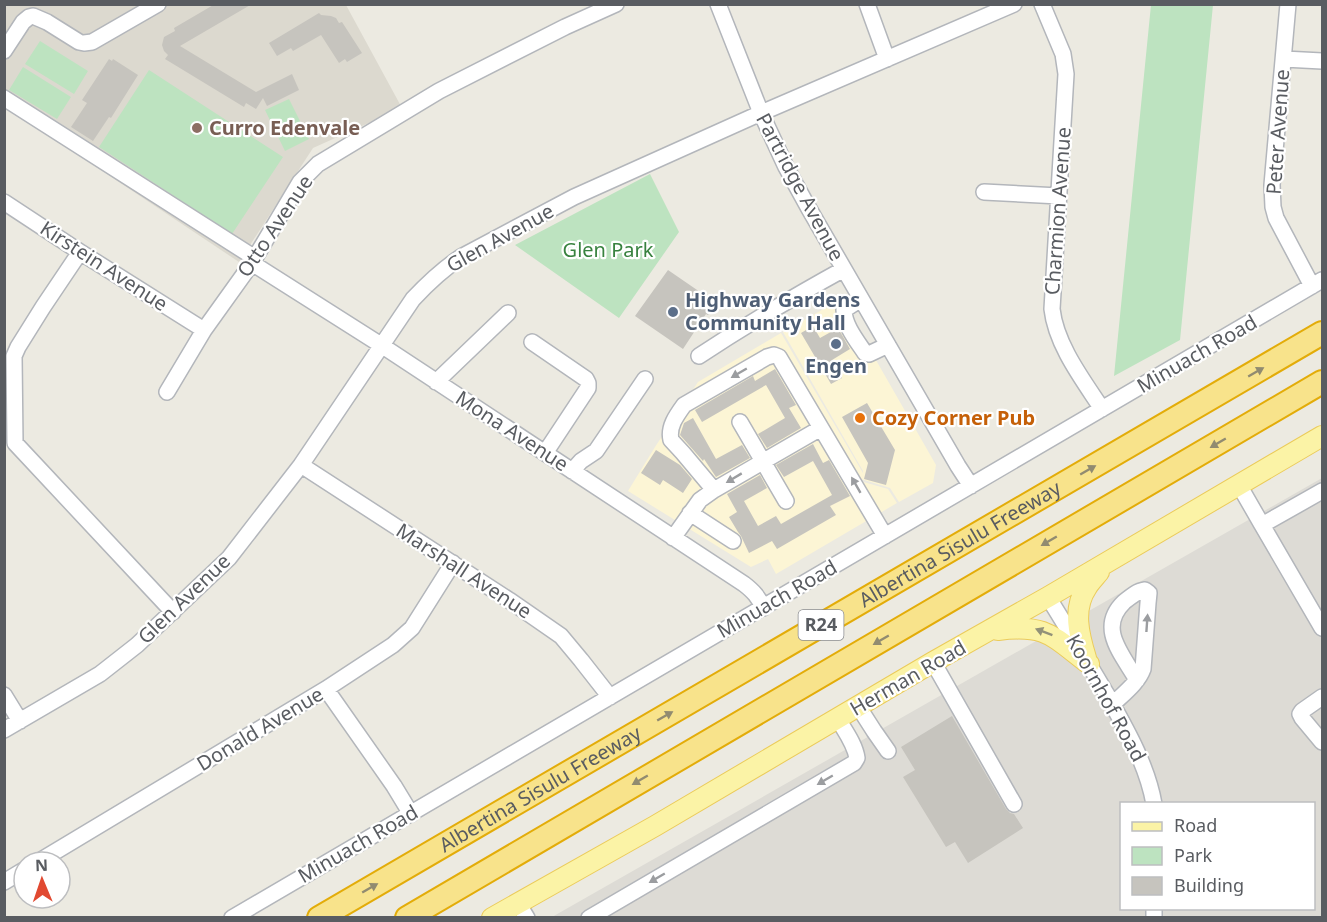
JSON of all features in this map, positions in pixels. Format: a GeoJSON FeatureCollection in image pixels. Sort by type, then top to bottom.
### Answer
{"type":"FeatureCollection","features":[{"type":"Feature","properties":{"kind":"highway","name":"Albertina Sisulu Freeway"},"geometry":{"type":"LineString","coordinates":[[319,918],[1323,333]]}},
{"type":"Feature","properties":{"kind":"highway","name":"R24"},"geometry":{"type":"LineString","coordinates":[[407,918],[1323,382]]}},
{"type":"Feature","properties":{"kind":"main road","name":"Herman Road"},"geometry":{"type":"LineString","coordinates":[[492,918],[522,910],[655,826],[1323,436]]}},
{"type":"Feature","properties":{"kind":"main road"},"geometry":{"type":"LineString","coordinates":[[1087,661],[1079,628],[1079,606],[1087,587],[1106,563]]}},
{"type":"Feature","properties":{"kind":"main road"},"geometry":{"type":"LineString","coordinates":[[990,631],[1023,627],[1041,630],[1058,639],[1087,661]]}},
{"type":"Feature","properties":{"kind":"street"},"geometry":{"type":"LineString","coordinates":[[4,51],[23,22],[29,17],[37,17],[80,42],[86,43],[92,42],[158,4]]}},
{"type":"Feature","properties":{"kind":"street","name":"Otto Avenue"},"geometry":{"type":"LineString","coordinates":[[167,392],[204,330],[254,260],[300,182],[318,164],[439,92],[565,27],[616,4]]}},
{"type":"Feature","properties":{"kind":"street","name":"Partridge Avenue"},"geometry":{"type":"LineString","coordinates":[[718,4],[760,113],[786,167],[971,486]]}},
{"type":"Feature","properties":{"kind":"street"},"geometry":{"type":"LineString","coordinates":[[867,4],[887,59]]}},
{"type":"Feature","properties":{"kind":"street","name":"Glen Avenue"},"geometry":{"type":"LineString","coordinates":[[4,729],[100,674],[138,645],[229,558],[301,465],[413,299],[432,279],[461,257],[574,197],[760,113],[1014,4]]}},
{"type":"Feature","properties":{"kind":"street","name":"Charmion Avenue"},"geometry":{"type":"LineString","coordinates":[[1041,4],[1063,54],[1065,66],[1053,316],[1058,335],[1102,409]]}},
{"type":"Feature","properties":{"kind":"street","name":"Peter Avenue"},"geometry":{"type":"LineString","coordinates":[[1288,4],[1272,185],[1273,207],[1280,228],[1317,283]]}},
{"type":"Feature","properties":{"kind":"street"},"geometry":{"type":"LineString","coordinates":[[1284,59],[1323,61]]}},
{"type":"Feature","properties":{"kind":"street","name":"Mona Avenue"},"geometry":{"type":"LineString","coordinates":[[4,98],[254,260],[751,589],[763,608]]}},
{"type":"Feature","properties":{"kind":"street"},"geometry":{"type":"LineString","coordinates":[[984,192],[1059,196]]}},
{"type":"Feature","properties":{"kind":"street","name":"Kirstein Avenue"},"geometry":{"type":"LineString","coordinates":[[4,202],[204,330]]}},
{"type":"Feature","properties":{"kind":"street"},"geometry":{"type":"LineString","coordinates":[[80,252],[9,356],[10,448],[173,612]]}},
{"type":"Feature","properties":{"kind":"street"},"geometry":{"type":"LineString","coordinates":[[699,356],[795,296],[844,269]]}},
{"type":"Feature","properties":{"kind":"street","name":"Minuach Road"},"geometry":{"type":"LineString","coordinates":[[232,918],[1317,283]]}},
{"type":"Feature","properties":{"kind":"street"},"geometry":{"type":"LineString","coordinates":[[861,299],[844,310],[844,313],[865,353],[869,354],[888,345]]}},
{"type":"Feature","properties":{"kind":"street"},"geometry":{"type":"LineString","coordinates":[[436,382],[508,313]]}},
{"type":"Feature","properties":{"kind":"street"},"geometry":{"type":"LineString","coordinates":[[532,342],[586,379],[588,383],[588,388],[545,453]]}},
{"type":"Feature","properties":{"kind":"street"},"geometry":{"type":"LineString","coordinates":[[714,490],[677,448],[670,437],[670,428],[684,405],[774,355],[779,357],[885,536]]}},
{"type":"Feature","properties":{"kind":"street"},"geometry":{"type":"LineString","coordinates":[[572,471],[596,451],[645,379]]}},
{"type":"Feature","properties":{"kind":"street"},"geometry":{"type":"LineString","coordinates":[[740,422],[786,501]]}},
{"type":"Feature","properties":{"kind":"street"},"geometry":{"type":"LineString","coordinates":[[673,538],[700,501],[714,490],[821,428]]}},
{"type":"Feature","properties":{"kind":"street","name":"Marshall Avenue"},"geometry":{"type":"LineString","coordinates":[[301,465],[561,636],[610,697]]}},
{"type":"Feature","properties":{"kind":"street"},"geometry":{"type":"LineString","coordinates":[[1239,485],[1323,628]]}},
{"type":"Feature","properties":{"kind":"street"},"geometry":{"type":"LineString","coordinates":[[1262,525],[1323,491]]}},
{"type":"Feature","properties":{"kind":"street"},"geometry":{"type":"LineString","coordinates":[[690,513],[733,541]]}},
{"type":"Feature","properties":{"kind":"street","name":"Donald Avenue"},"geometry":{"type":"LineString","coordinates":[[58,850],[326,689],[393,645],[412,628],[453,563]]}},
{"type":"Feature","properties":{"kind":"street"},"geometry":{"type":"LineString","coordinates":[[1112,705],[1137,680],[1141,675],[1144,664],[1149,593],[1145,590],[1122,604],[1114,616],[1112,626],[1114,640],[1137,680]]}},
{"type":"Feature","properties":{"kind":"street","name":"Koornhof Road"},"geometry":{"type":"LineString","coordinates":[[1048,597],[1122,723],[1145,772],[1154,802]]}},
{"type":"Feature","properties":{"kind":"street"},"geometry":{"type":"LineString","coordinates":[[933,662],[1014,804]]}},
{"type":"Feature","properties":{"kind":"street"},"geometry":{"type":"LineString","coordinates":[[326,689],[411,814]]}},
{"type":"Feature","properties":{"kind":"street"},"geometry":{"type":"LineString","coordinates":[[4,695],[20,721]]}},
{"type":"Feature","properties":{"kind":"street"},"geometry":{"type":"LineString","coordinates":[[1322,742],[1300,714],[1323,696]]}},
{"type":"Feature","properties":{"kind":"street"},"geometry":{"type":"LineString","coordinates":[[858,706],[888,751]]}},
{"type":"Feature","properties":{"kind":"street"},"geometry":{"type":"LineString","coordinates":[[589,918],[854,763],[857,756],[838,719]]}},
{"type":"Feature","properties":{"kind":"shaded area","name":"Curro Edenvale"},"geometry":{"type":"Polygon","coordinates":[[[4,5],[346,5],[402,108],[313,148],[239,262],[5,106],[4,5]]]}},
{"type":"Feature","properties":{"kind":"shaded area"},"geometry":{"type":"Polygon","coordinates":[[[841,299],[936,465],[933,483],[899,502],[890,488],[861,479],[860,481],[888,489],[897,503],[776,574],[768,559],[751,567],[628,491],[698,382],[781,333],[863,473],[783,332],[841,299]]]}},
{"type":"Feature","properties":{"kind":"shaded area"},"geometry":{"type":"Polygon","coordinates":[[[1322,478],[1322,917],[552,917],[1322,478]]]}},
{"type":"Feature","properties":{"kind":"green space"},"geometry":{"type":"Polygon","coordinates":[[[1151,5],[1213,5],[1180,340],[1114,376],[1151,5]]]}},
{"type":"Feature","properties":{"kind":"green space"},"geometry":{"type":"Polygon","coordinates":[[[40,41],[88,71],[74,94],[25,64],[40,41]]]}},
{"type":"Feature","properties":{"kind":"green space"},"geometry":{"type":"Polygon","coordinates":[[[23,67],[71,97],[57,119],[9,90],[23,67]]]}},
{"type":"Feature","properties":{"kind":"green space"},"geometry":{"type":"Polygon","coordinates":[[[149,70],[283,157],[232,234],[99,147],[149,70]]]}},
{"type":"Feature","properties":{"kind":"green space"},"geometry":{"type":"Polygon","coordinates":[[[289,99],[309,139],[285,151],[265,110],[289,99]]]}},
{"type":"Feature","properties":{"kind":"green space","name":"Glen Park"},"geometry":{"type":"Polygon","coordinates":[[[650,174],[679,232],[619,318],[515,245],[650,174]]]}},
{"type":"Feature","properties":{"kind":"building"},"geometry":{"type":"Polygon","coordinates":[[[215,4],[252,4],[180,46],[256,92],[292,74],[299,90],[267,106],[263,98],[256,109],[246,103],[244,107],[165,59],[168,55],[162,45],[164,37],[175,31],[174,28],[215,4]]]}},
{"type":"Feature","properties":{"kind":"building"},"geometry":{"type":"Polygon","coordinates":[[[319,13],[336,18],[339,23],[342,22],[362,53],[347,62],[345,59],[339,63],[321,35],[293,51],[291,48],[277,56],[269,43],[319,13]]]}},
{"type":"Feature","properties":{"kind":"building"},"geometry":{"type":"Polygon","coordinates":[[[109,59],[112,61],[113,59],[138,75],[111,118],[109,117],[93,141],[71,127],[87,103],[82,100],[109,59]]]}},
{"type":"Feature","properties":{"kind":"building"},"geometry":{"type":"Polygon","coordinates":[[[668,270],[716,303],[683,349],[635,316],[668,270]]]}},
{"type":"Feature","properties":{"kind":"building"},"geometry":{"type":"Polygon","coordinates":[[[813,326],[820,338],[838,328],[850,349],[832,360],[842,378],[831,384],[801,333],[813,326]]]}},
{"type":"Feature","properties":{"kind":"building"},"geometry":{"type":"Polygon","coordinates":[[[775,369],[796,405],[789,408],[801,428],[767,448],[758,434],[785,418],[766,385],[702,422],[695,410],[753,376],[755,381],[775,369]]]}},
{"type":"Feature","properties":{"kind":"building"},"geometry":{"type":"Polygon","coordinates":[[[867,403],[895,450],[886,485],[864,479],[868,463],[842,417],[867,403]]]}},
{"type":"Feature","properties":{"kind":"building"},"geometry":{"type":"Polygon","coordinates":[[[693,418],[716,459],[742,445],[750,458],[716,477],[704,459],[703,461],[680,435],[684,423],[693,418]]]}},
{"type":"Feature","properties":{"kind":"building"},"geometry":{"type":"Polygon","coordinates":[[[813,444],[823,463],[829,460],[850,496],[830,506],[836,515],[777,549],[772,541],[749,553],[729,517],[737,512],[727,494],[760,475],[767,488],[744,501],[758,526],[776,516],[781,524],[832,495],[813,461],[784,477],[776,465],[813,444]]]}},
{"type":"Feature","properties":{"kind":"building"},"geometry":{"type":"Polygon","coordinates":[[[656,450],[680,465],[692,479],[683,493],[663,480],[660,485],[641,473],[656,450]]]}},
{"type":"Feature","properties":{"kind":"building"},"geometry":{"type":"Polygon","coordinates":[[[952,716],[1006,809],[1014,814],[1023,828],[968,863],[955,842],[946,847],[903,777],[915,770],[901,747],[952,716]]]}},
{"type":"Feature","properties":{"kind":"place","name":"Curro Edenvale"},"geometry":{"type":"Point","coordinates":[197,128]}},
{"type":"Feature","properties":{"kind":"place","name":"Highway Gardens Community Hall"},"geometry":{"type":"Point","coordinates":[673,312]}},
{"type":"Feature","properties":{"kind":"place","name":"Engen"},"geometry":{"type":"Point","coordinates":[836,344]}},
{"type":"Feature","properties":{"kind":"place","name":"Cozy Corner Pub"},"geometry":{"type":"Point","coordinates":[860,418]}}]}
